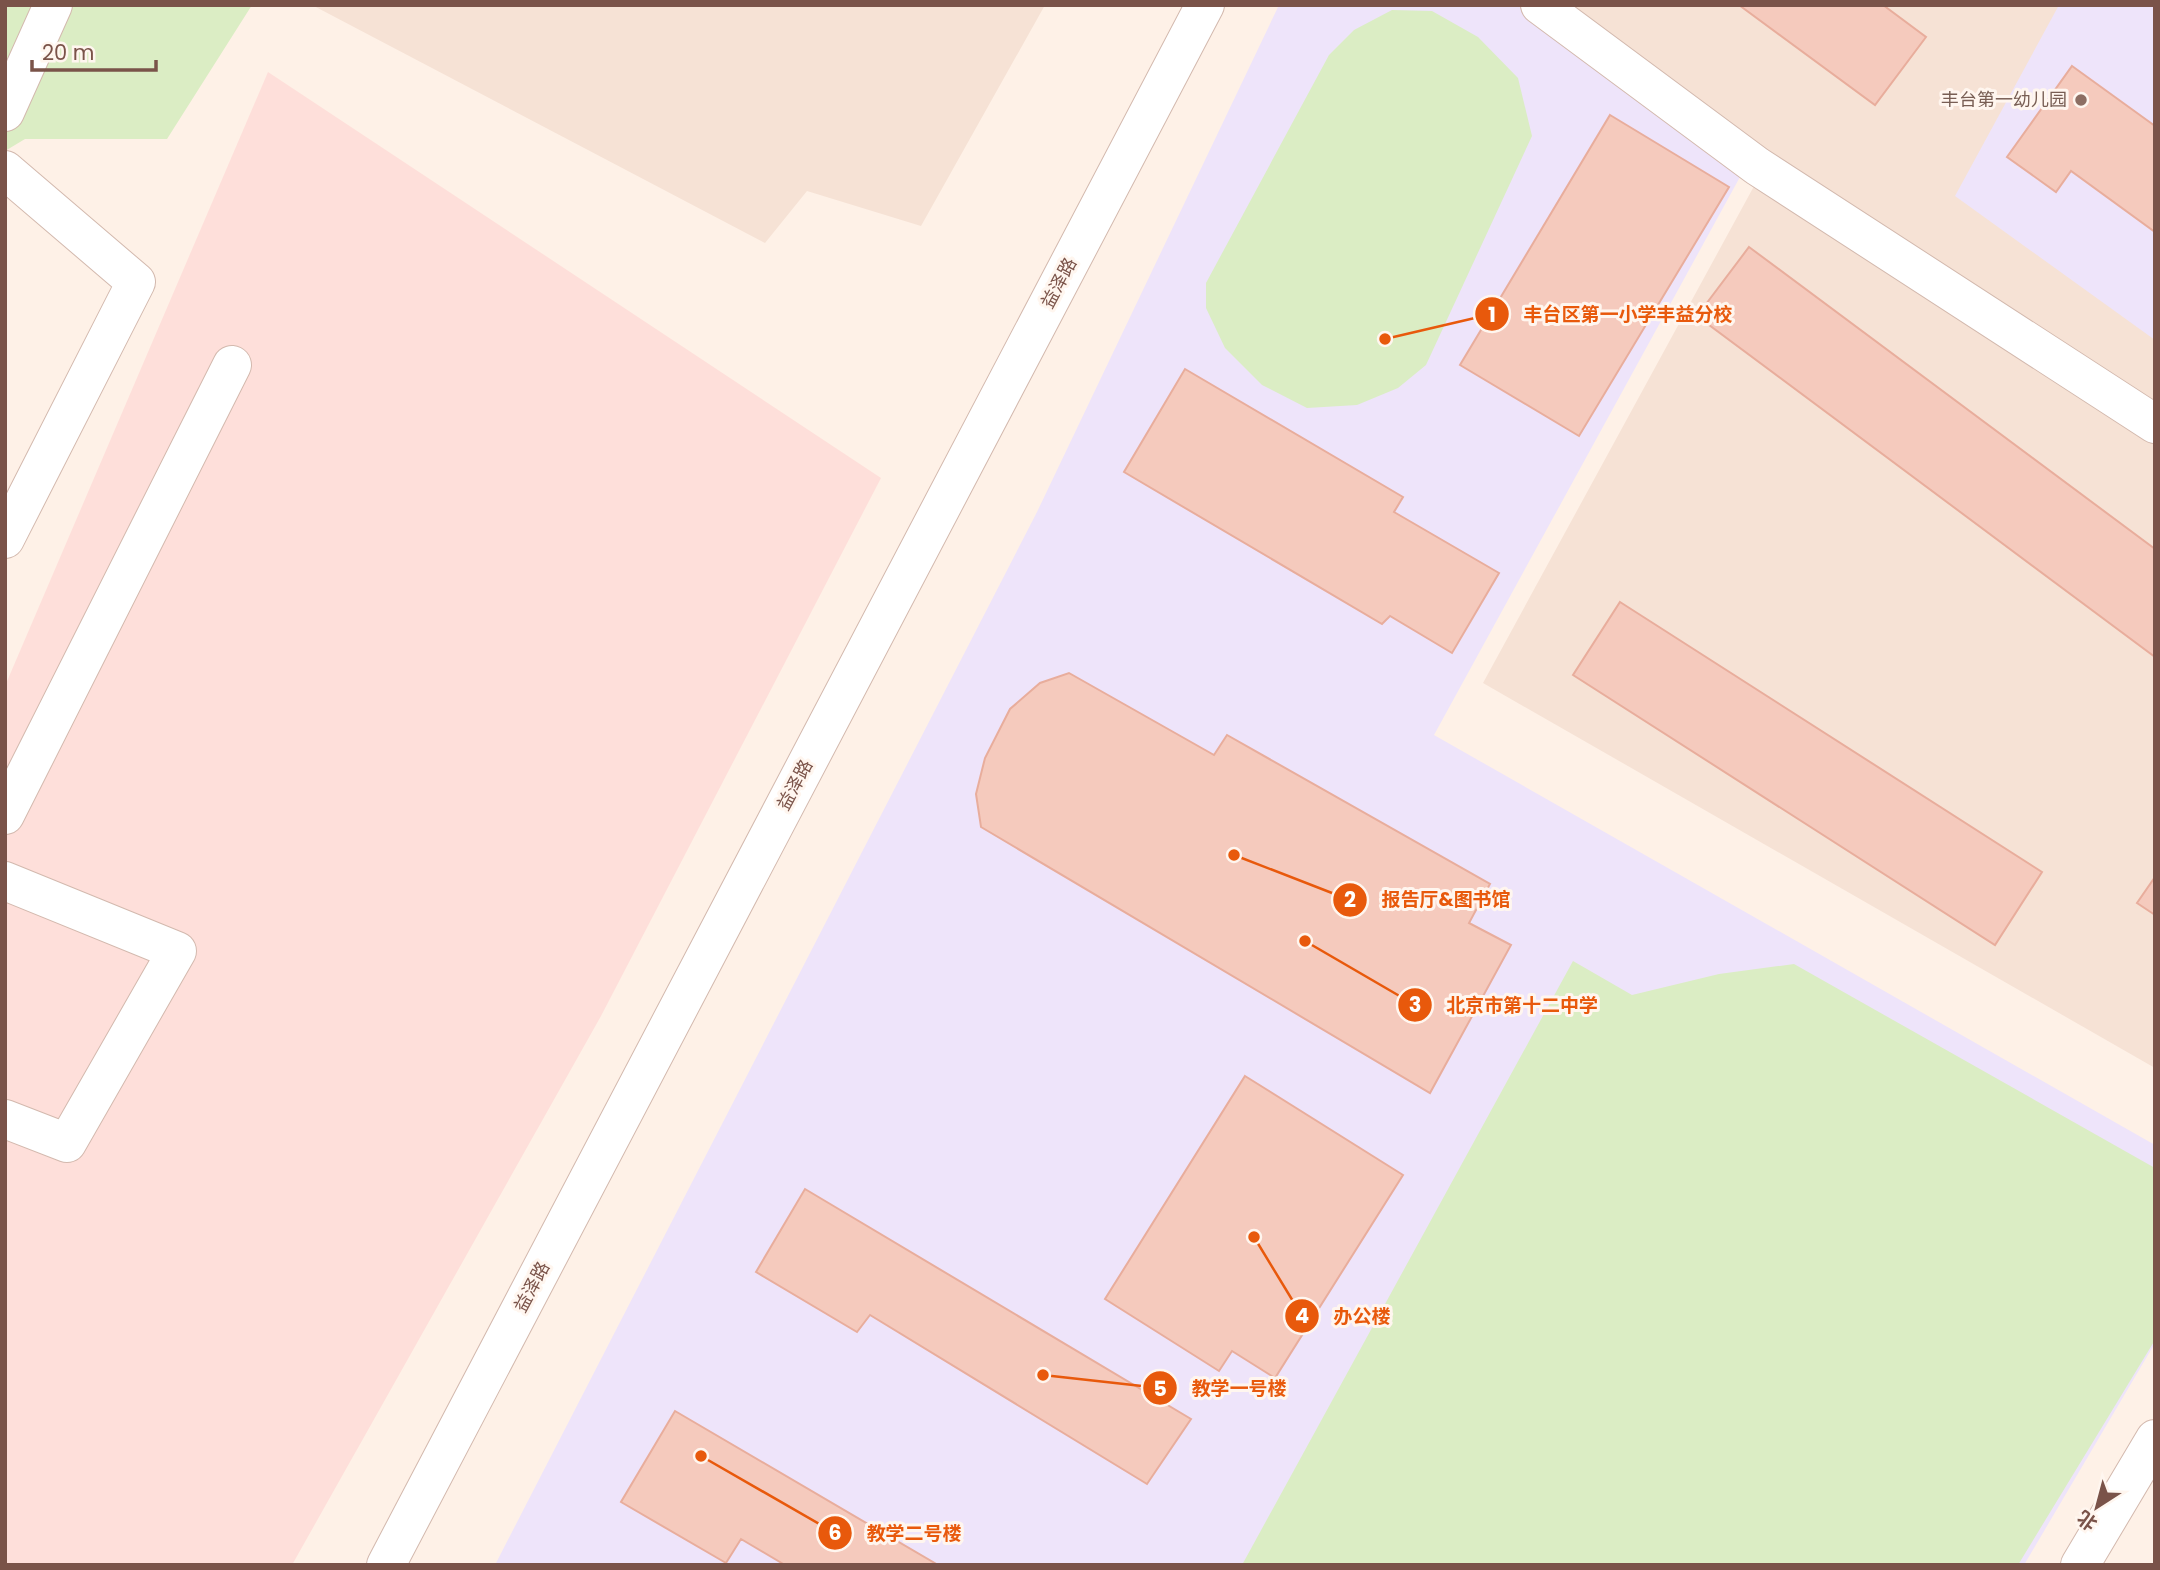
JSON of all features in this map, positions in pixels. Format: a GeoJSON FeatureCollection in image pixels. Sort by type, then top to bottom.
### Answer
{"type":"FeatureCollection","features":[{"type":"Feature","properties":{"kind":"street"},"geometry":{"type":"LineString","coordinates":[[5,112],[53,5]]}},
{"type":"Feature","properties":{"kind":"street","name":"益泽路"},"geometry":{"type":"LineString","coordinates":[[386,1565],[1205,5]]}},
{"type":"Feature","properties":{"kind":"street"},"geometry":{"type":"LineString","coordinates":[[1540,5],[1757,166],[2155,424]]}},
{"type":"Feature","properties":{"kind":"street"},"geometry":{"type":"LineString","coordinates":[[5,170],[136,282],[5,540]]}},
{"type":"Feature","properties":{"kind":"street"},"geometry":{"type":"LineString","coordinates":[[5,815],[232,365]]}},
{"type":"Feature","properties":{"kind":"street"},"geometry":{"type":"LineString","coordinates":[[5,881],[177,951],[67,1143],[5,1119]]}},
{"type":"Feature","properties":{"kind":"street"},"geometry":{"type":"LineString","coordinates":[[2080,1565],[2155,1439]]}},
{"type":"Feature","properties":{"kind":"shaded area"},"geometry":{"type":"Polygon","coordinates":[[[312,5],[1045,5],[921,226],[807,191],[765,243],[312,5]]]}},
{"type":"Feature","properties":{"kind":"shaded area"},"geometry":{"type":"Polygon","coordinates":[[[1279,5],[1521,5],[1746,166],[1434,735],[2155,1145],[2155,1343],[2024,1565],[495,1565],[1037,512],[1279,5]]]}},
{"type":"Feature","properties":{"kind":"shaded area"},"geometry":{"type":"Polygon","coordinates":[[[1548,5],[2155,5],[2155,1068],[1483,683],[1765,166],[1548,5]]]}},
{"type":"Feature","properties":{"kind":"shaded area","name":"丰台第一幼儿园"},"geometry":{"type":"Polygon","coordinates":[[[2059,5],[2155,5],[2155,340],[1955,196],[2059,5]]]}},
{"type":"Feature","properties":{"kind":"shaded area"},"geometry":{"type":"Polygon","coordinates":[[[268,72],[881,478],[601,1016],[292,1565],[5,1565],[5,686],[268,72]]]}},
{"type":"Feature","properties":{"kind":"green space"},"geometry":{"type":"Polygon","coordinates":[[[5,5],[252,5],[167,139],[25,139],[5,151],[5,5]]]}},
{"type":"Feature","properties":{"kind":"green space"},"geometry":{"type":"Polygon","coordinates":[[[1392,10],[1432,11],[1478,37],[1518,78],[1532,136],[1426,365],[1398,388],[1357,405],[1307,408],[1262,385],[1225,348],[1206,308],[1206,283],[1329,55],[1354,30],[1392,10]]]}},
{"type":"Feature","properties":{"kind":"green space"},"geometry":{"type":"Polygon","coordinates":[[[1573,961],[1632,995],[1719,974],[1794,964],[2155,1168],[2155,1340],[2018,1565],[1242,1565],[1573,961]]]}},
{"type":"Feature","properties":{"kind":"building"},"geometry":{"type":"Polygon","coordinates":[[[1739,5],[1883,5],[1926,37],[1875,105],[1739,5]]]}},
{"type":"Feature","properties":{"kind":"building"},"geometry":{"type":"Polygon","coordinates":[[[2072,66],[2155,126],[2155,232],[2071,171],[2056,192],[2007,157],[2072,66]]]}},
{"type":"Feature","properties":{"kind":"building"},"geometry":{"type":"Polygon","coordinates":[[[1610,115],[1729,187],[1579,436],[1460,365],[1610,115]]]}},
{"type":"Feature","properties":{"kind":"building"},"geometry":{"type":"Polygon","coordinates":[[[1749,247],[2155,549],[2155,657],[1697,316],[1749,247]]]}},
{"type":"Feature","properties":{"kind":"building"},"geometry":{"type":"Polygon","coordinates":[[[1185,369],[1403,497],[1394,512],[1499,573],[1452,653],[1390,616],[1382,624],[1124,472],[1185,369]]]}},
{"type":"Feature","properties":{"kind":"building"},"geometry":{"type":"Polygon","coordinates":[[[1620,602],[2042,872],[1995,945],[1573,675],[1620,602]]]}},
{"type":"Feature","properties":{"kind":"building"},"geometry":{"type":"Polygon","coordinates":[[[1069,673],[1214,755],[1227,735],[1490,884],[1469,923],[1511,945],[1430,1093],[981,827],[976,794],[985,758],[1010,709],[1040,683],[1069,673]]]}},
{"type":"Feature","properties":{"kind":"building"},"geometry":{"type":"Polygon","coordinates":[[[2155,877],[2155,915],[2137,903],[2155,877]]]}},
{"type":"Feature","properties":{"kind":"building"},"geometry":{"type":"Polygon","coordinates":[[[1245,1076],[1403,1175],[1275,1378],[1232,1351],[1219,1371],[1105,1299],[1245,1076]]]}},
{"type":"Feature","properties":{"kind":"building"},"geometry":{"type":"Polygon","coordinates":[[[805,1189],[1191,1419],[1147,1484],[870,1315],[857,1332],[756,1272],[805,1189]]]}},
{"type":"Feature","properties":{"kind":"building"},"geometry":{"type":"Polygon","coordinates":[[[675,1411],[938,1565],[785,1565],[741,1539],[726,1563],[621,1502],[675,1411]]]}},
{"type":"Feature","properties":{"kind":"place","name":"丰台第一幼儿园"},"geometry":{"type":"Point","coordinates":[2081,100]}},
{"type":"Feature","properties":{"kind":"place","name":"丰台区第一小学丰益分校"},"geometry":{"type":"Point","coordinates":[1385,339]}},
{"type":"Feature","properties":{"kind":"place","name":"报告厅&图书馆"},"geometry":{"type":"Point","coordinates":[1234,855]}},
{"type":"Feature","properties":{"kind":"place","name":"北京市第十二中学"},"geometry":{"type":"Point","coordinates":[1305,941]}},
{"type":"Feature","properties":{"kind":"place","name":"办公楼"},"geometry":{"type":"Point","coordinates":[1254,1237]}},
{"type":"Feature","properties":{"kind":"place","name":"教学一号楼"},"geometry":{"type":"Point","coordinates":[1043,1375]}},
{"type":"Feature","properties":{"kind":"place","name":"教学二号楼"},"geometry":{"type":"Point","coordinates":[701,1456]}}]}
